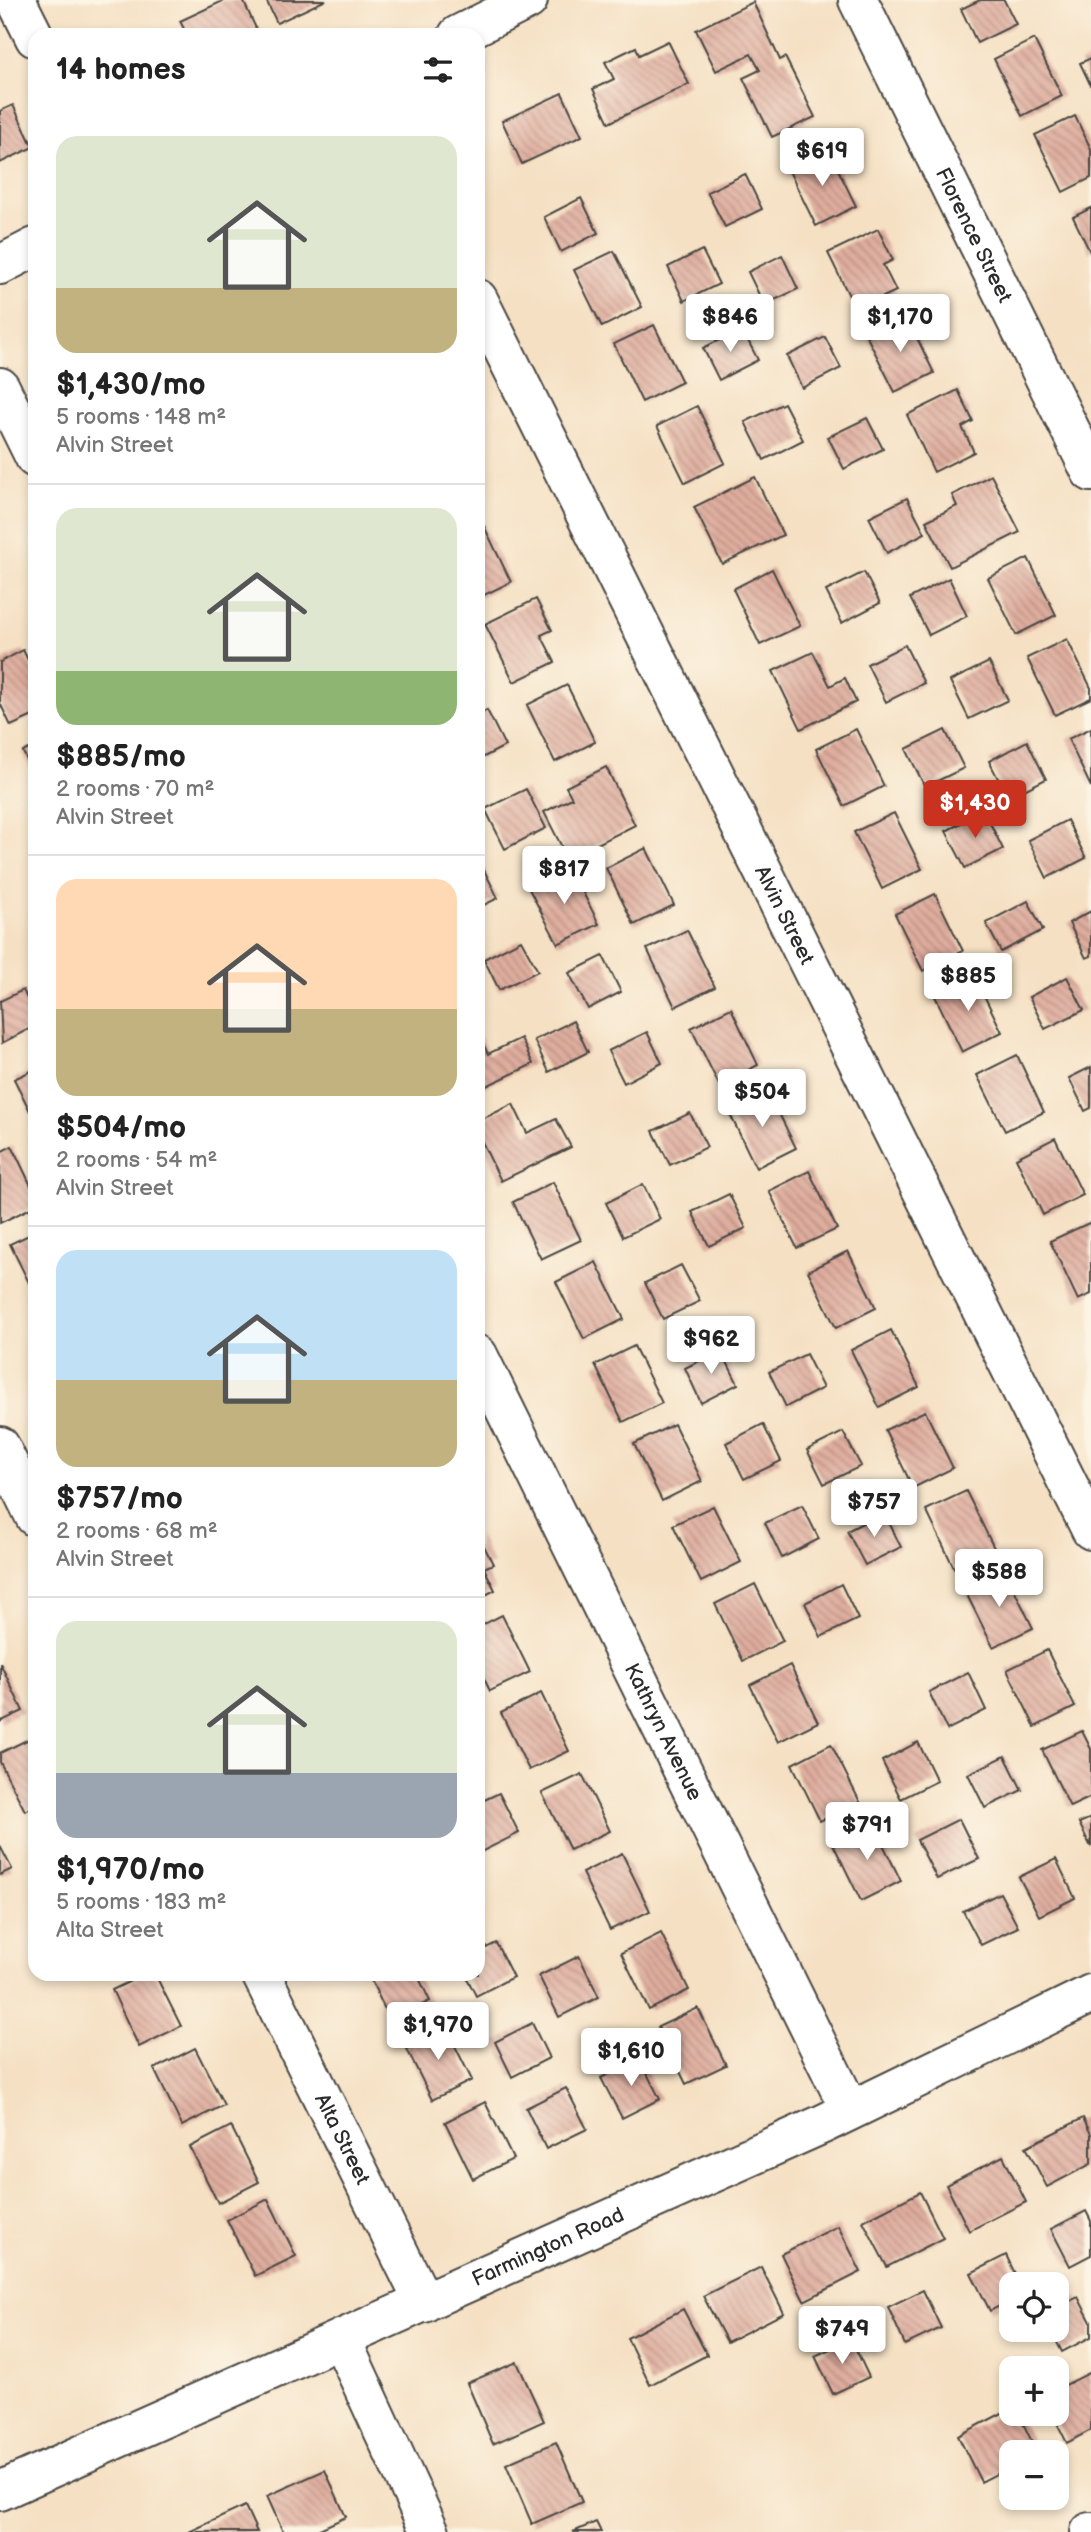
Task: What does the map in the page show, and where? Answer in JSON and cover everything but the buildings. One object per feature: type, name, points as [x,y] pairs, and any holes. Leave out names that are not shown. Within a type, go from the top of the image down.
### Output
[{"type":"street","points":[[16,0],[30,28]]},
{"type":"street","points":[[472,28],[528,0]]},
{"type":"street","name":"Florence Street","points":[[858,0],[1091,472]]},
{"type":"street","points":[[0,265],[28,251]]},
{"type":"street","name":"Alvin Street","points":[[485,313],[1091,1530]]},
{"type":"street","points":[[0,387],[28,444]]},
{"type":"street","name":"Kathryn Avenue","points":[[485,1369],[850,2110]]},
{"type":"street","points":[[0,1446],[28,1503]]},
{"type":"street","name":"Alta Street","points":[[264,1981],[424,2303]]},
{"type":"street","name":"Farmington Road","points":[[0,2491],[850,2110],[1091,1994]]},
{"type":"street","points":[[341,2339],[430,2532]]}]
